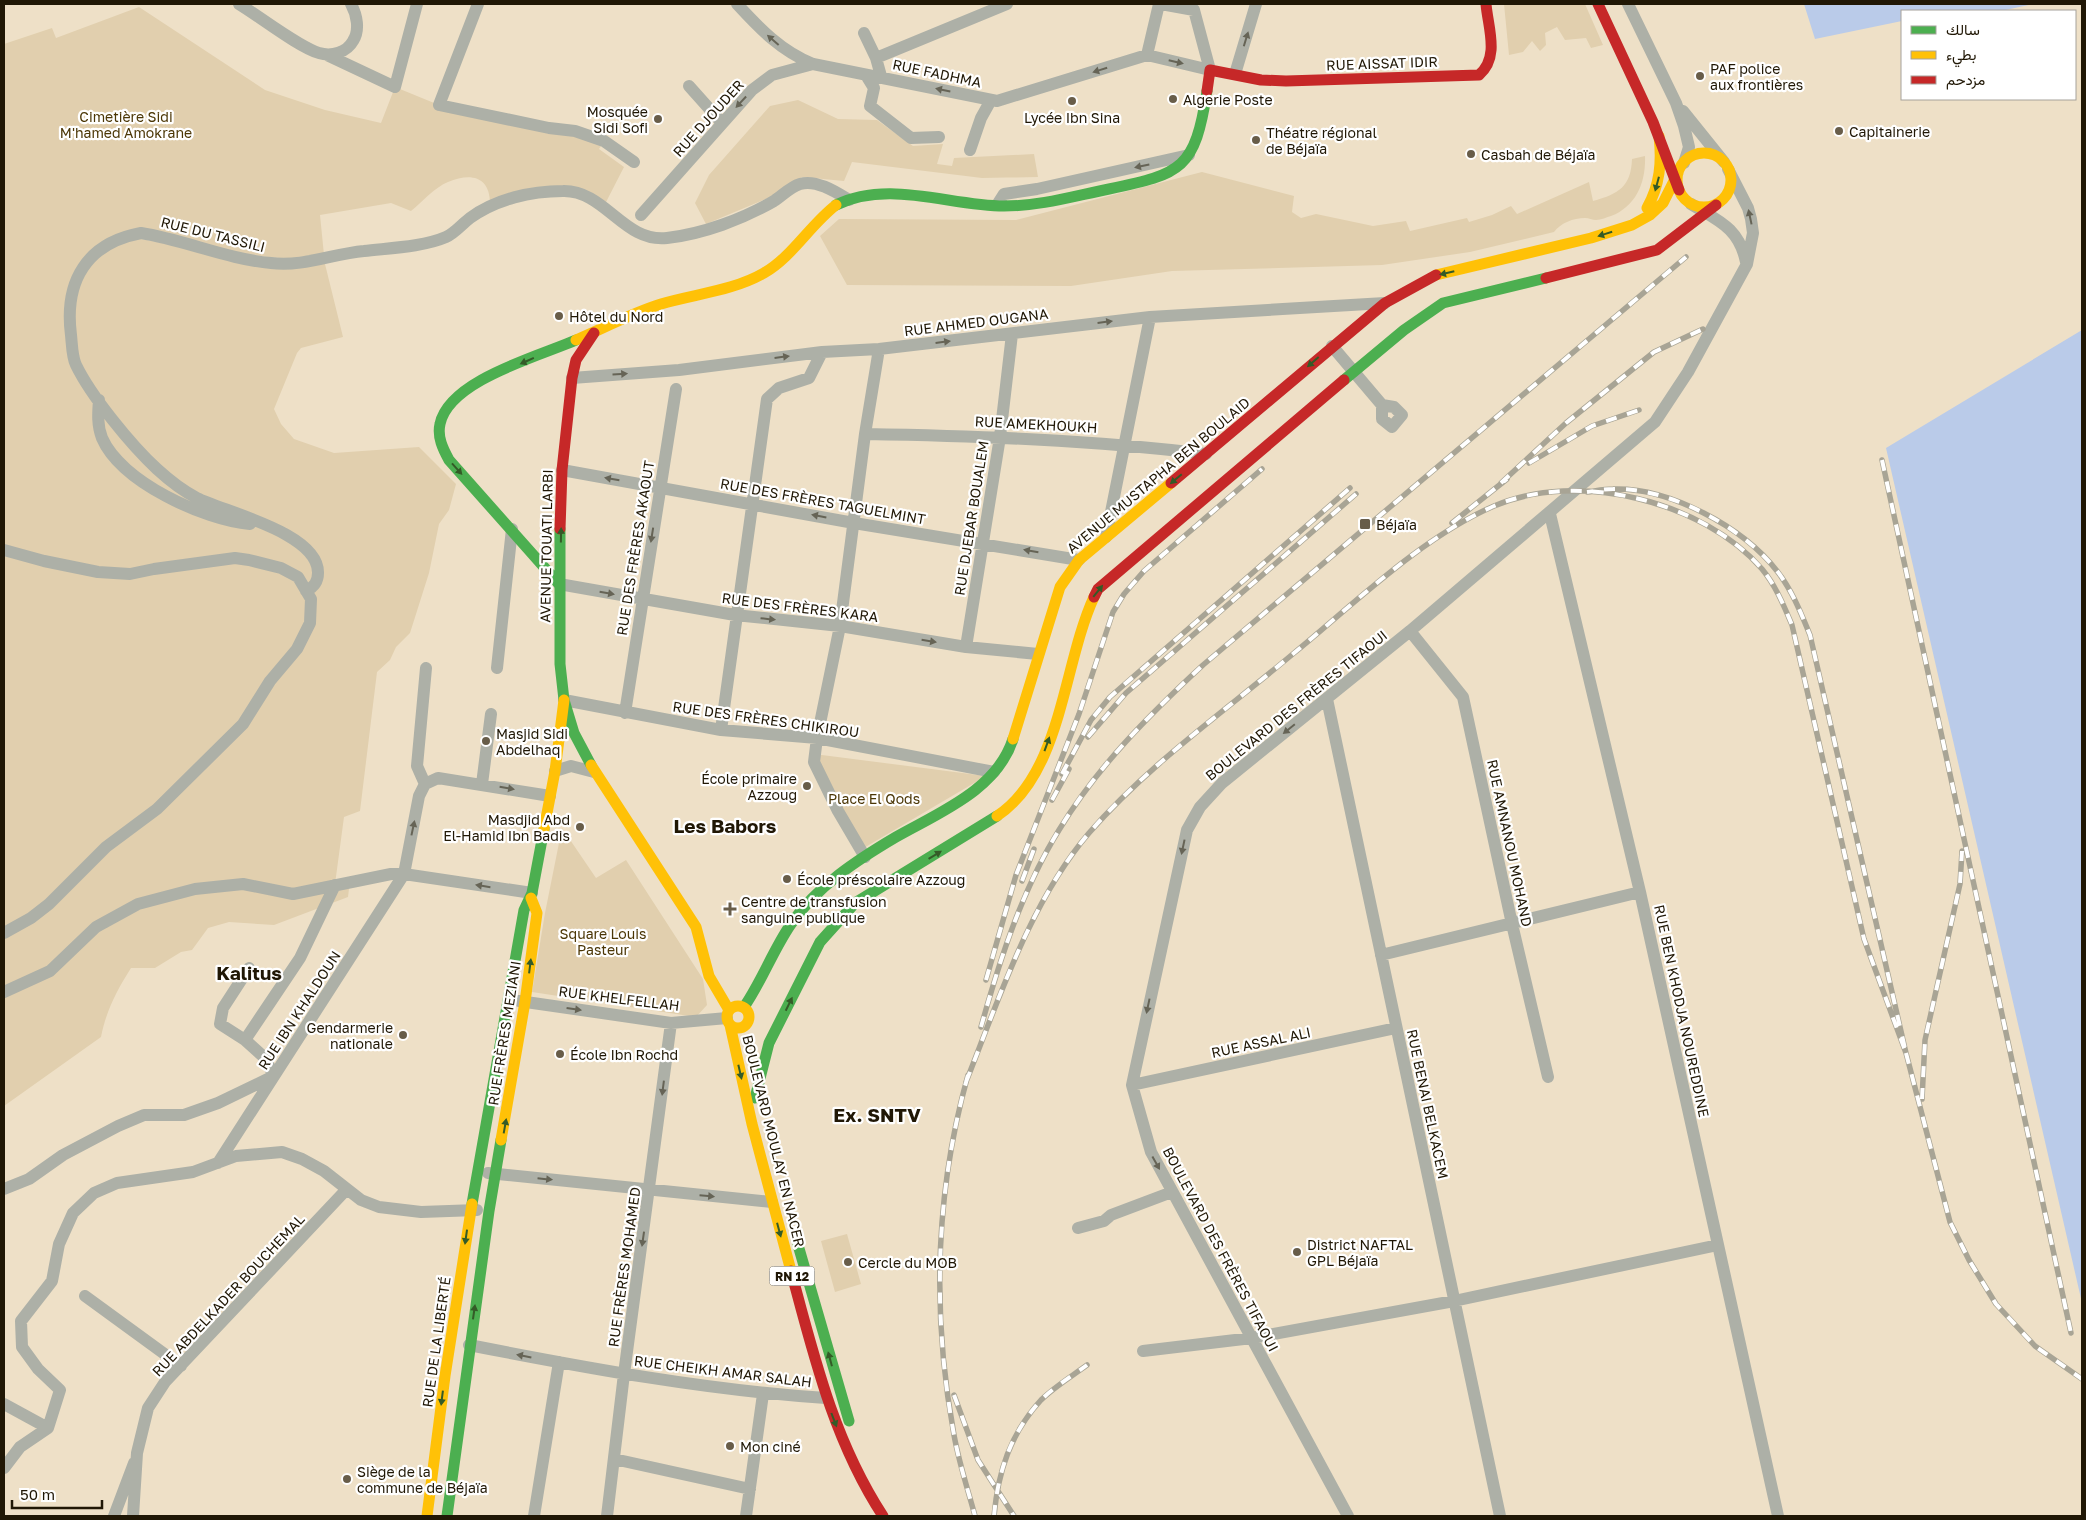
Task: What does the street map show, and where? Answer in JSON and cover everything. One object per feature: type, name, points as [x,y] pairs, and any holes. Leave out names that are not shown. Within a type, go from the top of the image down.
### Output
[{"type":"main road","name":"RUE AISSAT IDIR","points":[[1210,70],[1261,80],[1286,81],[1479,75],[1488,68],[1492,57],[1486,4]]},
{"type":"main road","points":[[1598,4],[1659,136],[1682,163]]},
{"type":"main road","points":[[1189,155],[1196,140],[1210,70]]},
{"type":"main road","points":[[1653,122],[1682,163],[1691,204]]},
{"type":"main road","points":[[1632,226],[1646,211],[1658,185],[1661,158],[1659,136]]},
{"type":"main road","points":[[755,1098],[769,1044],[820,942],[855,903],[982,827],[1007,810],[1028,786],[1042,760],[1054,726],[1083,621],[1098,589],[1404,330],[1443,303],[1648,254],[1657,250],[1722,200],[1730,185],[1726,165],[1707,154],[1682,163]]},
{"type":"main road","name":"AVENUE MUSTAPHA BEN BOULAID","points":[[731,1020],[746,1024],[747,1012],[791,923],[833,877],[963,799],[983,784],[994,772],[1011,745],[1022,715],[1038,654],[1060,587],[1068,572],[1079,560],[1385,303],[1432,276],[1591,238],[1632,226],[1650,215],[1662,203],[1682,163]]},
{"type":"main road","points":[[560,584],[449,460],[440,445],[438,429],[444,412],[456,397],[474,385],[603,327],[659,305],[756,278],[777,265],[812,225],[834,206],[849,200],[872,194],[997,205]]},
{"type":"main road","name":"AVENUE TOUATI LARBI","points":[[603,327],[593,334],[576,360],[572,378],[562,470],[560,664],[564,700],[574,733],[594,772],[696,927],[709,976],[731,1020]]},
{"type":"main road","points":[[549,350],[559,350],[570,360],[572,378]]},
{"type":"main road","name":"RUE FRÈRES MEZIANI","points":[[476,1172],[524,910],[531,895],[555,771],[564,700]]},
{"type":"main road","name":"RUE FRÈRES MEZIANI","points":[[496,1174],[525,1002],[537,913],[531,895]]},
{"type":"main road","points":[[731,1020],[735,1005],[747,1012],[781,1021]]},
{"type":"main road","name":"BOULEVARD MOULAY EN NACER","points":[[731,1020],[780,1181]]},
{"type":"main road","name":"BOULEVARD MOULAY EN NACER","points":[[731,1020],[772,1202],[826,1398],[851,1461],[882,1516]]},
{"type":"main road","name":"RUE DE LA LIBERTÉ","points":[[427,1516],[445,1376],[476,1172]]},
{"type":"main road","points":[[447,1516],[469,1345],[496,1174]]},
{"type":"main road","name":"BOULEVARD MOULAY EN NACER","points":[[795,1234],[842,1403],[883,1498],[896,1516]]},
{"type":"street","points":[[239,4],[307,47],[395,87],[417,4]]},
{"type":"street","points":[[327,55],[345,50],[353,41],[357,30],[356,17],[351,4]]},
{"type":"street","points":[[478,4],[439,104],[549,128],[575,131],[604,141],[634,162]]},
{"type":"street","name":"RUE FADHMA","points":[[737,4],[769,37],[805,63],[881,76],[997,102],[1146,55]]},
{"type":"street","points":[[876,58],[1007,4]]},
{"type":"street","points":[[1160,4],[1194,10],[1210,70],[1146,55],[1160,4]]},
{"type":"street","points":[[1235,74],[1256,4]]},
{"type":"street","points":[[1628,4],[1676,103],[1684,126],[1682,163]]},
{"type":"street","points":[[864,33],[876,58],[881,76]]},
{"type":"street","name":"RUE DJOUDER","points":[[636,221],[752,90],[772,76],[805,63]]},
{"type":"street","points":[[866,74],[874,88],[870,106],[911,138],[939,137]]},
{"type":"street","points":[[689,86],[722,123]]},
{"type":"street","points":[[970,150],[984,111],[991,100]]},
{"type":"street","name":"BOULEVARD DES FRÈRES TIFAOUI","points":[[1348,1516],[1151,1152],[1132,1085],[1187,830],[1200,807],[1222,783],[1410,631],[1550,514],[1646,431],[1663,412],[1688,372],[1747,264],[1753,233],[1748,208],[1726,165],[1676,103]]},
{"type":"street","points":[[997,205],[1004,194],[1037,189],[1189,155]]},
{"type":"street","name":"RUE DU TASSILI","points":[[306,591],[313,587],[318,579],[318,570],[313,559],[298,543],[270,525],[196,498],[169,480],[147,460],[99,400],[75,364],[69,319],[70,300],[76,279],[86,260],[125,236],[141,233],[271,263],[307,263],[353,252],[404,246],[447,237],[469,218],[490,206],[532,193],[565,191],[584,194],[636,221],[651,237],[666,238],[712,227],[774,201],[800,184],[809,184],[833,190],[849,200]]},
{"type":"street","points":[[1691,204],[1710,209],[1735,234],[1744,249],[1747,264]]},
{"type":"street","name":"RUE AHMED OUGANA","points":[[572,378],[679,370],[822,352],[879,349],[1150,317],[1385,303]]},
{"type":"street","points":[[1106,538],[1150,317]]},
{"type":"street","name":"RUE DJEBAR BOUALEM","points":[[966,647],[981,543],[1000,437],[1012,334]]},
{"type":"street","points":[[1332,346],[1382,405]]},
{"type":"street","points":[[865,858],[838,812],[814,762],[817,738],[840,626],[864,434],[879,349]]},
{"type":"street","points":[[721,730],[735,615],[767,399],[779,388],[809,378],[822,352]]},
{"type":"street","name":"RUE DES FRÈRES AKAOUT","points":[[625,713],[676,389]]},
{"type":"street","points":[[99,400],[98,424],[103,439],[126,469],[162,494],[191,508],[233,521],[270,525]]},
{"type":"street","name":"RUE AMEKHOUKH","points":[[864,434],[1000,437],[1126,444],[1206,454]]},
{"type":"street","name":"RUE DES FRÈRES TAGUELMINT","points":[[562,470],[854,523],[1079,560]]},
{"type":"street","name":"RUE BEN KHODJA NOUREDDINE","points":[[1550,514],[1640,892],[1778,1516]]},
{"type":"street","points":[[497,668],[512,529]]},
{"type":"street","points":[[4,550],[98,572],[130,574],[235,558],[281,568],[298,577],[312,599],[310,623],[297,649],[270,681],[242,724],[158,809],[106,847],[49,904],[4,933]]},
{"type":"street","name":"RUE DES FRÈRES KARA","points":[[560,584],[735,615],[840,626],[966,647],[1038,654]]},
{"type":"street","name":"RUE AMNANOU MOHAND","points":[[1410,631],[1463,697],[1512,924],[1548,1078]]},
{"type":"street","points":[[426,668],[417,766],[426,781]]},
{"type":"street","name":"RUE BENAI BELKACEM","points":[[1327,698],[1500,1516]]},
{"type":"street","name":"RUE DES FRÈRES CHIKIROU","points":[[564,700],[721,730],[817,738],[994,772]]},
{"type":"street","points":[[482,784],[491,714]]},
{"type":"street","points":[[555,771],[571,766],[594,772]]},
{"type":"street","points":[[426,781],[438,778],[550,796]]},
{"type":"street","points":[[404,874],[420,796],[426,781]]},
{"type":"street","points":[[4,992],[50,971],[96,927],[138,904],[195,889],[243,884],[293,894],[391,874],[404,874],[531,895]]},
{"type":"street","name":"RUE IBN KHALDOUN","points":[[218,1163],[404,874]]},
{"type":"street","points":[[245,1040],[300,958],[335,885]]},
{"type":"street","points":[[1381,955],[1640,892]]},
{"type":"street","points":[[4,1189],[29,1179],[63,1155],[127,1122],[144,1115],[184,1115],[218,1103],[274,1076],[265,1058],[245,1040],[220,1024],[223,1008],[248,968]]},
{"type":"street","name":"RUE KHELFELLAH","points":[[509,1000],[671,1022],[731,1020]]},
{"type":"street","name":"RUE FRÈRES MOHAMED","points":[[607,1516],[671,1022]]},
{"type":"street","name":"RUE ASSAL ALI","points":[[1132,1085],[1396,1028]]},
{"type":"street","points":[[4,1468],[20,1447],[48,1428],[60,1390],[38,1369],[22,1347],[21,1322],[52,1281],[60,1244],[73,1213],[94,1193],[117,1183],[193,1172],[236,1156],[282,1152],[324,1170],[346,1190],[361,1200],[379,1206],[421,1212],[471,1209],[489,1211]]},
{"type":"street","points":[[476,1172],[772,1202]]},
{"type":"street","name":"RUE ABDELKADER BOUCHEMAL","points":[[133,1516],[137,1453],[148,1408],[165,1382],[346,1190]]},
{"type":"street","points":[[1078,1228],[1104,1222],[1111,1215],[1172,1192]]},
{"type":"street","points":[[1143,1352],[1252,1338],[1454,1301],[1718,1245]]},
{"type":"street","points":[[85,1296],[181,1366]]},
{"type":"street","name":"RUE CHEIKH AMAR SALAH","points":[[469,1345],[624,1374],[763,1394],[826,1398]]},
{"type":"street","points":[[534,1516],[559,1362]]},
{"type":"street","points":[[746,1516],[763,1394]]},
{"type":"street","points":[[4,1404],[29,1415],[48,1428]]},
{"type":"street","points":[[114,1516],[123,1486],[137,1453]]},
{"type":"street","points":[[614,1459],[750,1489]]},
{"type":"green space","points":[[1504,4],[1585,4],[1603,45],[1591,48],[1586,38],[1565,40],[1557,27],[1545,33],[1546,45],[1540,51],[1532,41],[1523,52],[1509,55]]},
{"type":"green space","name":"Cimetière Sidi M'hamed Amokrane","points":[[139,7],[265,90],[325,110],[381,123],[395,87],[439,105],[604,141],[599,149],[624,167],[604,206],[565,191],[490,206],[487,189],[483,183],[478,179],[465,177],[443,184],[411,211],[391,203],[320,215],[324,255],[301,258],[278,258],[232,251],[141,228],[74,277],[73,365],[167,481],[258,522],[300,548],[316,572],[310,587],[298,575],[249,560],[130,574],[4,550],[4,44],[52,28],[56,38]]},
{"type":"green space","points":[[798,100],[838,119],[877,120],[913,146],[943,144],[937,164],[952,166],[954,158],[1034,154],[1038,177],[982,178],[852,162],[844,181],[802,177],[773,196],[706,224],[695,203],[709,175],[770,106]]},
{"type":"green space","points":[[1645,156],[1644,175],[1638,192],[1627,206],[1611,216],[1598,220],[1576,219],[1564,224],[1554,232],[1470,252],[1382,265],[1172,271],[1071,286],[847,285],[820,236],[839,219],[1016,220],[1202,172],[1294,196],[1292,212],[1301,218],[1316,214],[1373,226],[1406,221],[1410,231],[1467,218],[1469,222],[1492,215],[1511,206],[1517,214],[1589,182],[1593,201],[1622,188],[1629,176],[1632,159]]},
{"type":"green space","points":[[125,236],[237,257],[324,260],[343,337],[301,348],[297,353],[274,409],[281,424],[294,439],[334,453],[419,447],[456,484],[449,510],[439,524],[429,573],[410,633],[396,647],[390,660],[377,672],[360,811],[344,817],[335,884],[349,889],[348,897],[274,925],[229,922],[208,928],[192,950],[181,952],[155,968],[131,968],[113,1001],[101,1037],[4,1106],[4,555],[94,576],[231,562],[278,572],[294,581],[303,594],[318,579],[302,546],[169,480],[85,378],[69,319],[79,273]]},
{"type":"green space","name":"Place El Qods","points":[[814,754],[986,776],[857,852]]},
{"type":"green space","name":"Square Louis Pasteur","points":[[562,828],[596,878],[626,860],[703,979],[707,1005],[696,1017],[532,992]]},
{"type":"green space","points":[[847,1234],[861,1284],[835,1292],[821,1241]]},
{"type":"water","points":[[1804,4],[2033,4],[2006,10],[1901,10],[1901,21],[1815,39]]},
{"type":"water","points":[[2082,330],[2082,1303],[1886,448]]},
{"type":"railway","points":[[981,1027],[1013,926],[1046,853],[1074,807],[1107,763],[1125,743],[1203,665],[1686,257]]},
{"type":"railway","points":[[1501,483],[1566,423],[1654,352],[1703,329]]},
{"type":"railway","points":[[1529,463],[1592,426],[1639,410]]},
{"type":"railway","points":[[1882,460],[2071,1333]]},
{"type":"railway","points":[[986,980],[1016,875],[1079,714],[1113,612],[1124,594],[1144,571],[1262,469]]},
{"type":"railway","points":[[1452,523],[1507,479]]},
{"type":"railway","points":[[1062,774],[1091,720],[1110,697],[1350,488]]},
{"type":"railway","points":[[966,1082],[1018,952],[1050,889],[1068,860],[1089,833],[1136,784],[1390,572],[1441,535],[1467,519],[1494,506],[1527,496],[1563,491],[1600,492],[1637,498],[1673,510],[1707,525],[1737,545],[1762,569],[1771,582],[1792,625],[1864,939],[1906,1053],[1810,635],[1787,586],[1777,571],[1745,539],[1725,525],[1681,502],[1635,490],[1610,489],[1600,490],[1590,492],[1587,492]]},
{"type":"railway","points":[[1088,737],[1126,693],[1356,494]]},
{"type":"railway","points":[[1052,800],[1069,769]]},
{"type":"railway","points":[[1022,881],[1034,849]]},
{"type":"railway","points":[[1922,1099],[1925,1040],[1960,884],[1962,851]]},
{"type":"railway","points":[[1906,1053],[1950,1222],[1969,1260],[1996,1304],[2035,1346],[2082,1379]]},
{"type":"railway","points":[[968,1075],[957,1119],[943,1209],[940,1299],[942,1345],[954,1435],[975,1516]]},
{"type":"railway","points":[[994,1516],[1002,1469],[1021,1426],[1046,1395],[1087,1365]]},
{"type":"railway","points":[[954,1395],[978,1460],[1014,1516]]},
{"type":"traffic: fast","points":[[836,205],[856,198],[877,194],[898,194],[983,205],[1018,206],[1134,184],[1169,172],[1181,164],[1190,152],[1197,137],[1207,91]]},
{"type":"traffic: fast","points":[[1344,380],[1404,330],[1443,303],[1546,278]]},
{"type":"traffic: fast","points":[[559,584],[449,460],[441,443],[439,429],[447,408],[477,382],[520,362],[576,340]]},
{"type":"traffic: fast","points":[[560,529],[560,664],[564,700],[574,733],[591,765]]},
{"type":"traffic: fast","points":[[744,1007],[791,924],[801,910],[825,886],[867,855],[947,809],[980,786],[1005,757],[1013,739]]},
{"type":"traffic: fast","points":[[755,1098],[769,1043],[820,942],[855,903],[997,816]]},
{"type":"traffic: fast","points":[[472,1204],[524,910],[532,893],[544,829]]},
{"type":"traffic: fast","points":[[447,1516],[489,1211],[501,1140]]},
{"type":"traffic: fast","points":[[798,1245],[849,1421]]},
{"type":"traffic: slow","points":[[1647,208],[1655,191],[1659,173],[1659,136]]},
{"type":"traffic: slow","points":[[1704,153],[1714,155],[1723,161],[1729,170],[1731,180],[1729,190],[1723,199],[1714,205],[1704,207],[1694,205],[1685,199],[1679,190],[1677,180],[1679,170],[1685,161],[1694,155],[1704,153]]},
{"type":"traffic: slow","points":[[1436,275],[1591,238],[1632,225],[1650,215],[1663,203],[1678,173]]},
{"type":"traffic: slow","points":[[576,340],[650,308],[726,288],[764,273],[792,250],[836,205]]},
{"type":"traffic: slow","points":[[1013,739],[1060,587],[1079,560],[1171,483]]},
{"type":"traffic: slow","points":[[997,816],[1019,797],[1035,773],[1048,745],[1084,624],[1094,597]]},
{"type":"traffic: slow","points":[[544,829],[555,771],[564,700]]},
{"type":"traffic: slow","points":[[591,765],[696,927],[709,976],[729,1010]]},
{"type":"traffic: slow","points":[[501,1140],[525,1002],[537,913],[531,898]]},
{"type":"traffic: slow","points":[[738,1006],[746,1009],[749,1017],[746,1025],[738,1028],[730,1025],[727,1017],[730,1009],[738,1006]]},
{"type":"traffic: slow","points":[[730,1025],[752,1124],[791,1271]]},
{"type":"traffic: slow","points":[[427,1516],[445,1376],[472,1204]]},
{"type":"traffic: jam","points":[[1207,91],[1210,70],[1261,80],[1286,81],[1479,75],[1485,68],[1491,51],[1486,4]]},
{"type":"traffic: jam","points":[[1598,4],[1653,122],[1679,190]]},
{"type":"traffic: jam","points":[[1546,278],[1657,250],[1716,205]]},
{"type":"traffic: jam","points":[[1171,483],[1385,303],[1436,275]]},
{"type":"traffic: jam","points":[[560,529],[562,470],[572,378],[576,360],[594,333]]},
{"type":"traffic: jam","points":[[1094,597],[1098,589],[1344,380]]},
{"type":"traffic: jam","points":[[791,1271],[817,1367],[838,1428],[851,1458],[883,1516]]},
{"type":"place","name":"PAF police aux frontières","points":[[1700,76]]},
{"type":"place","name":"Algerie Poste","points":[[1173,99]]},
{"type":"place","name":"Lycée Ibn Sina","points":[[1072,101]]},
{"type":"place","name":"Mosquée Sidi Sofi","points":[[658,119]]},
{"type":"place","name":"Capitainerie","points":[[1839,131]]},
{"type":"place","name":"Théatre régional de Béjaïa","points":[[1256,140]]},
{"type":"place","name":"Casbah de Béjaïa","points":[[1471,154]]},
{"type":"place","name":"Hôtel du Nord","points":[[559,316]]},
{"type":"place","name":"Béjaïa","points":[[1365,524]]},
{"type":"place","name":"Masjid Sidi Abdelhaq","points":[[486,741]]},
{"type":"place","name":"École primaire Azzoug","points":[[807,786]]},
{"type":"place","name":"Masdjid Abd El-Hamid Ibn Badis","points":[[580,827]]},
{"type":"place","name":"École préscolaire Azzoug","points":[[787,879]]},
{"type":"place","name":"Centre de transfusion sanguine publique","points":[[730,909]]},
{"type":"place","name":"Gendarmerie nationale","points":[[403,1035]]},
{"type":"place","name":"École Ibn Rochd","points":[[560,1054]]},
{"type":"place","name":"District NAFTAL GPL Béjaïa","points":[[1297,1252]]},
{"type":"place","name":"Cercle du MOB","points":[[848,1262]]},
{"type":"place","name":"Mon ciné","points":[[730,1446]]},
{"type":"place","name":"Siège de la commune de Béjaïa","points":[[347,1479]]},
{"type":"district","name":"Les Babors","points":[[725,825]]},
{"type":"district","name":"Kalitus","points":[[249,972]]},
{"type":"district","name":"Ex. SNTV","points":[[877,1114]]}]
